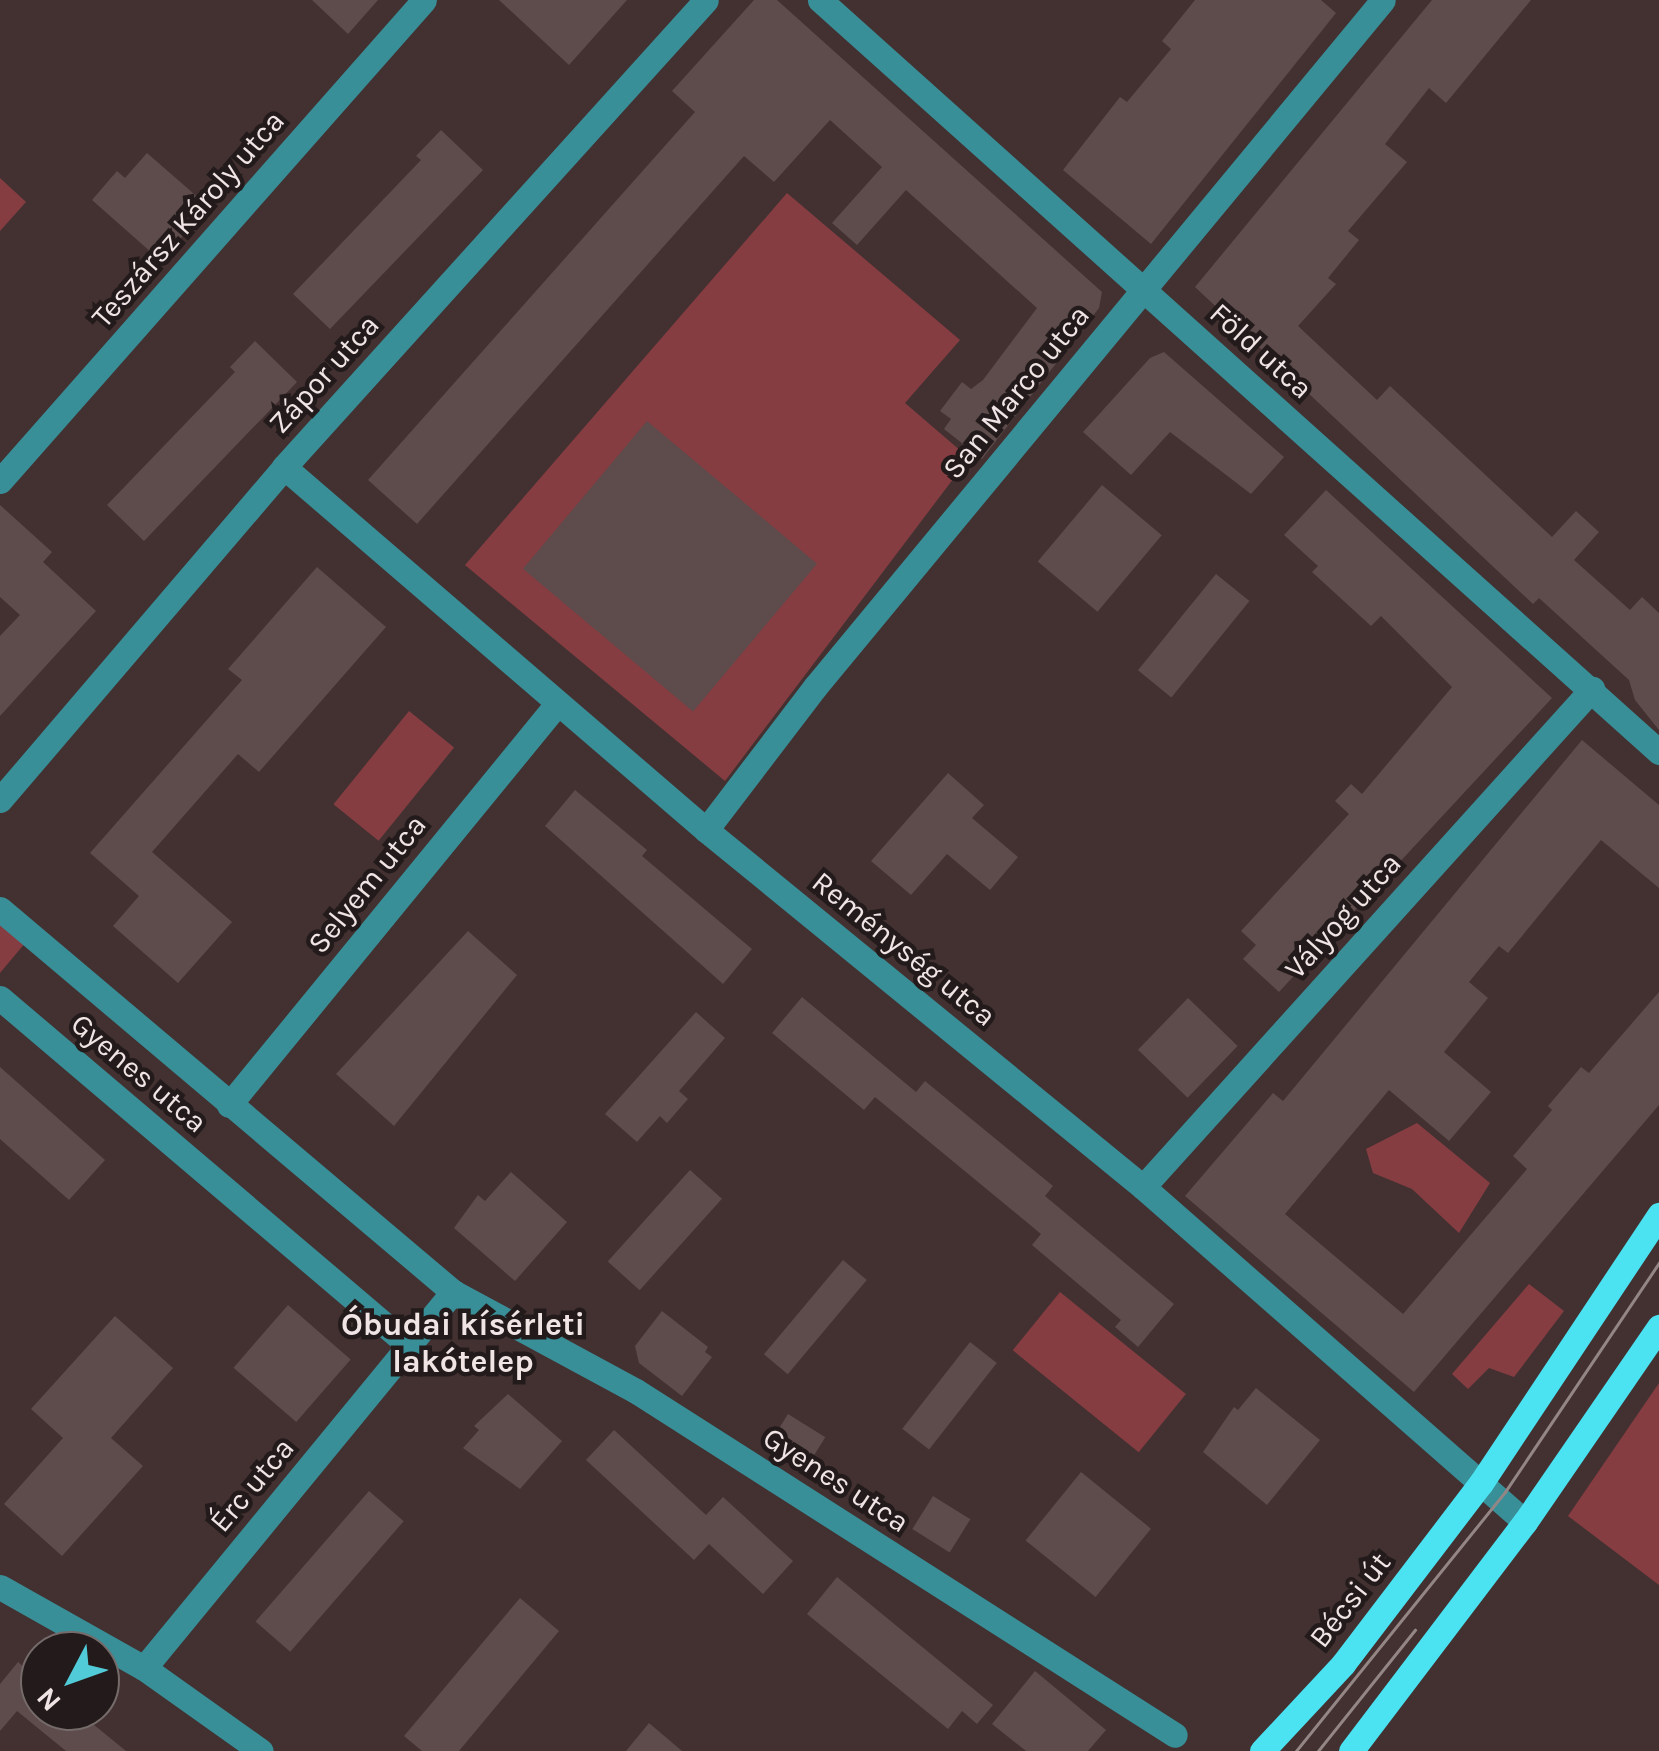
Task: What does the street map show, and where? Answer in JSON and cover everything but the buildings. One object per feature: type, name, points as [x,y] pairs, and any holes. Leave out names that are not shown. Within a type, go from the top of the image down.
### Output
[{"type":"main road","name":"Bécsi út","points":[[1262,1751],[1343,1664],[1481,1483],[1659,1215]]},
{"type":"main road","points":[[1351,1751],[1525,1522],[1659,1327]]},
{"type":"street","name":"Teszársz Károly utca","points":[[0,481],[424,0]]},
{"type":"street","name":"Zápor utca","points":[[0,800],[284,467],[706,0]]},
{"type":"street","name":"Föld utca","points":[[820,0],[1659,752]]},
{"type":"street","name":"San Marco utca","points":[[706,830],[1143,289],[1383,0]]},
{"type":"street","name":"Reménység utca","points":[[284,467],[706,830],[1142,1187],[1481,1483]]},
{"type":"street","name":"Vályog utca","points":[[1142,1187],[1592,689]]},
{"type":"street","name":"Selyem utca","points":[[228,1105],[556,704]]},
{"type":"street","name":"Gyenes utca","points":[[0,908],[228,1105],[454,1292],[636,1391],[1175,1735]]},
{"type":"street","name":"Gyenes utca","points":[[0,998],[411,1347]]},
{"type":"street","points":[[411,1347],[454,1292]]},
{"type":"street","name":"Érc utca","points":[[144,1668],[411,1347]]},
{"type":"street","points":[[1481,1483],[1525,1522]]},
{"type":"street","points":[[0,1586],[144,1668],[262,1751]]},
{"type":"shaded area","points":[[0,178],[26,202],[0,231]]},
{"type":"shaded area","points":[[787,193],[960,340],[905,403],[969,458],[725,781],[465,565]]},
{"type":"shaded area","points":[[409,711],[454,748],[379,841],[333,804]]},
{"type":"shaded area","points":[[0,909],[31,936],[0,973]]},
{"type":"shaded area","points":[[1417,1123],[1490,1183],[1459,1233],[1412,1189],[1373,1173],[1366,1149]]},
{"type":"shaded area","points":[[1529,1284],[1564,1311],[1514,1377],[1489,1368],[1468,1389],[1452,1374]]},
{"type":"shaded area","points":[[1060,1292],[1186,1394],[1139,1452],[1013,1350]]},
{"type":"shaded area","points":[[1659,1383],[1659,1585],[1568,1516]]},
{"type":"tram line","points":[[1296,1751],[1505,1492],[1659,1263]]},
{"type":"tram line","points":[[1318,1751],[1415,1630]]},
{"type":"district","name":"Óbudai kísérleti lakótelep","points":[[463,1344]]}]
